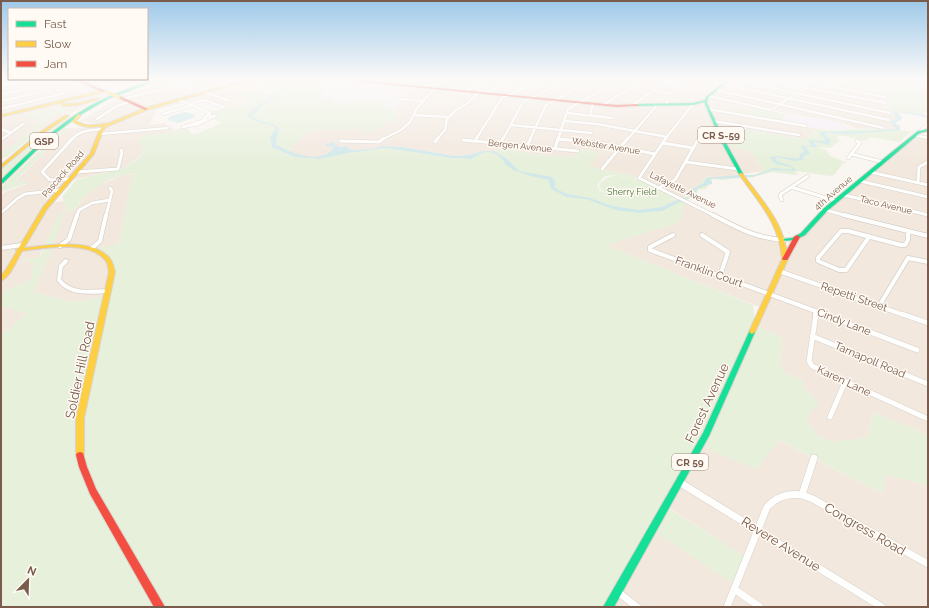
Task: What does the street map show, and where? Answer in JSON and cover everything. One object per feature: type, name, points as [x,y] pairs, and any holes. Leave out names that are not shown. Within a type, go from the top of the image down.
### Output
[{"type":"main road","points":[[1,116],[33,108]]},
{"type":"main road","name":"GSP","points":[[1,166],[36,138],[80,108]]},
{"type":"main road","name":"GSP","points":[[61,120],[84,108]]},
{"type":"main road","name":"GSP","points":[[1,182],[54,132],[88,108]]},
{"type":"main road","points":[[88,108],[77,116],[74,122],[83,126],[109,124],[151,108]]},
{"type":"main road","name":"CR S-59","points":[[708,109],[739,170],[776,224],[784,240]]},
{"type":"main road","points":[[101,131],[109,124]]},
{"type":"main road","points":[[917,134],[928,130]]},
{"type":"main road","name":"Pascack Road","points":[[1,279],[45,208],[92,154],[101,131]]},
{"type":"main road","name":"4th Avenue","points":[[784,240],[803,234],[825,210],[917,134]]},
{"type":"main road","points":[[784,259],[797,237]]},
{"type":"main road","name":"CR 59","points":[[769,294],[784,259],[786,250],[784,240]]},
{"type":"main road","name":"Soldier Hill Road","points":[[21,248],[60,246],[78,247],[101,254],[110,264],[112,272],[80,418],[80,453],[83,467],[93,491],[160,607]]},
{"type":"main road","name":"Forest Avenue","points":[[608,607],[706,434],[769,294]]},
{"type":"street","points":[[96,119],[113,108]]},
{"type":"street","points":[[163,114],[179,108]]},
{"type":"street","points":[[200,108],[208,112],[209,116]]},
{"type":"street","points":[[340,141],[378,143],[387,136],[401,130],[414,115],[417,108]]},
{"type":"street","points":[[435,142],[444,132],[445,122],[448,117],[459,108]]},
{"type":"street","points":[[475,141],[495,108]]},
{"type":"street","points":[[500,144],[520,108]]},
{"type":"street","points":[[527,146],[544,108]]},
{"type":"street","points":[[555,149],[569,108]]},
{"type":"street","points":[[590,115],[592,108]]},
{"type":"street","points":[[602,169],[654,108]]},
{"type":"street","name":"Lafayette Avenue","points":[[689,108],[654,154],[639,177],[642,180],[753,235],[769,239],[784,240]]},
{"type":"street","points":[[762,108],[772,110],[775,108]]},
{"type":"street","points":[[795,108],[884,128]]},
{"type":"street","points":[[836,108],[889,120]]},
{"type":"street","points":[[868,108],[890,113]]},
{"type":"street","points":[[708,109],[806,126]]},
{"type":"street","points":[[567,113],[612,118]]},
{"type":"street","points":[[414,115],[448,117]]},
{"type":"street","points":[[209,116],[215,116],[198,124],[183,127],[198,122],[209,116]]},
{"type":"street","points":[[564,121],[597,124],[667,137]]},
{"type":"street","points":[[713,121],[790,135],[799,135]]},
{"type":"street","points":[[1,140],[23,124]]},
{"type":"street","name":"4th Avenue","points":[[917,134],[928,124]]},
{"type":"street","points":[[511,125],[591,133]]},
{"type":"street","points":[[70,179],[50,180],[42,172],[78,133],[86,130],[101,131],[168,128]]},
{"type":"street","points":[[1,130],[11,133]]},
{"type":"street","points":[[658,188],[675,180],[702,132]]},
{"type":"street","points":[[917,134],[928,138]]},
{"type":"street","name":"Webster Avenue","points":[[558,139],[593,142],[654,154]]},
{"type":"street","name":"Bergen Avenue","points":[[463,140],[578,152]]},
{"type":"street","points":[[848,158],[860,143],[857,141]]},
{"type":"street","points":[[663,143],[693,148]]},
{"type":"street","points":[[77,172],[118,169],[122,152],[120,150]]},
{"type":"street","points":[[851,154],[883,162]]},
{"type":"street","points":[[686,162],[739,170]]},
{"type":"street","points":[[918,183],[919,167],[928,162]]},
{"type":"street","points":[[870,172],[928,185]]},
{"type":"street","points":[[782,200],[780,195],[808,176]]},
{"type":"street","points":[[860,181],[928,197]]},
{"type":"street","points":[[791,187],[836,201]]},
{"type":"street","points":[[91,250],[100,241],[112,191],[110,188]]},
{"type":"street","points":[[1,213],[20,196],[25,194],[61,190]]},
{"type":"street","name":"Taco Avenue","points":[[844,195],[928,215]]},
{"type":"street","points":[[60,246],[69,239],[79,210],[92,203],[110,200]]},
{"type":"street","points":[[825,210],[928,236]]},
{"type":"street","points":[[869,237],[848,270],[828,266],[820,262],[818,258],[841,231],[848,231],[903,245],[908,240],[908,231]]},
{"type":"street","name":"Franklin Court","points":[[673,235],[650,247],[650,250],[769,294]]},
{"type":"street","points":[[702,235],[728,252],[720,276]]},
{"type":"street","points":[[1,248],[21,248]]},
{"type":"street","points":[[879,306],[908,258],[928,262]]},
{"type":"street","points":[[66,261],[61,266],[59,280],[64,286],[78,291],[108,291]]},
{"type":"street","name":"Repetti Street","points":[[779,272],[928,323]]},
{"type":"street","name":"Cindy Lane","points":[[769,294],[918,350]]},
{"type":"street","name":"Karen Lane","points":[[816,311],[809,361],[810,364],[820,371],[928,419]]},
{"type":"street","name":"Tarnapoll Road","points":[[812,336],[928,384]]},
{"type":"street","points":[[830,417],[845,382]]},
{"type":"street","points":[[727,607],[767,507],[771,502],[783,496],[802,495],[814,458]]},
{"type":"street","name":"Revere Avenue","points":[[679,482],[879,606]]},
{"type":"street","name":"Congress Road","points":[[802,495],[813,499],[928,564]]},
{"type":"street","points":[[734,589],[760,607]]},
{"type":"street","points":[[617,591],[637,607]]},
{"type":"shaded area","points":[[1,108],[80,108],[48,129],[30,131],[8,150],[1,152]]},
{"type":"shaded area","points":[[101,108],[163,108],[154,111],[156,112],[149,125],[164,123],[175,130],[142,147],[141,156],[123,168],[69,181],[51,203],[64,201],[67,210],[56,219],[44,247],[42,248],[40,257],[23,260],[33,263],[32,279],[1,293],[1,195],[5,192],[27,184],[16,181],[69,128],[105,126],[111,122],[96,124],[80,121]]},
{"type":"shaded area","points":[[759,108],[815,127],[816,129],[807,139],[801,139],[721,125],[732,147],[750,151],[764,171],[716,178],[707,176],[683,198],[639,177],[588,166],[597,154],[575,157],[537,155],[505,149],[455,156],[402,147],[382,146],[372,149],[352,150],[346,146],[334,147],[331,151],[319,157],[301,156],[289,151],[306,133],[329,128],[348,130],[351,128],[370,132],[384,125],[382,123],[397,115],[393,109]]},
{"type":"shaded area","points":[[760,108],[888,108],[888,111],[897,118],[890,122],[896,129],[856,128],[838,122]]},
{"type":"shaded area","points":[[785,114],[838,122],[852,129],[819,129],[782,122]]},
{"type":"shaded area","points":[[915,135],[928,138],[928,435],[873,412],[867,438],[833,442],[819,437],[807,422],[811,409],[818,407],[810,394],[803,388],[804,381],[784,372],[780,363],[782,338],[755,325],[762,308],[605,245],[674,224],[681,209],[689,203],[753,235],[784,240],[785,254],[797,237],[825,210]]},
{"type":"shaded area","points":[[138,174],[133,175],[119,244],[96,251],[110,264],[106,297],[71,302],[33,292],[51,252],[51,247],[64,214],[79,206],[80,200],[96,187],[122,175]]},
{"type":"shaded area","points":[[1,306],[27,312],[10,329],[1,334]]},
{"type":"shaded area","points":[[778,440],[883,494],[885,475],[924,484],[928,487],[928,607],[608,607],[651,529],[735,584],[746,558],[665,505],[700,445]]},
{"type":"green space","points":[[44,108],[52,111],[59,108],[69,108],[53,116],[39,128],[33,128],[42,120],[27,117],[28,115],[46,110]]},
{"type":"green space","points":[[87,108],[55,129],[1,179],[1,169],[44,133]]},
{"type":"green space","name":"Sherry Field","points":[[223,108],[390,108],[393,109],[397,115],[395,121],[383,123],[384,126],[370,132],[351,128],[348,130],[321,129],[306,133],[289,151],[276,146],[279,128],[269,123],[276,128],[272,147],[294,157],[319,159],[386,148],[451,158],[472,159],[482,153],[505,149],[537,155],[575,157],[576,152],[582,148],[600,153],[589,166],[639,177],[640,179],[628,177],[636,179],[675,198],[665,201],[674,199],[681,200],[707,176],[716,178],[738,175],[739,178],[723,180],[712,179],[706,189],[698,190],[697,196],[685,201],[689,203],[681,209],[683,216],[674,224],[606,245],[753,305],[755,325],[782,338],[780,363],[784,372],[804,381],[803,388],[818,402],[818,407],[811,410],[807,422],[819,437],[833,442],[867,438],[873,412],[928,435],[928,487],[924,484],[885,475],[883,494],[779,440],[756,470],[700,445],[665,506],[747,558],[735,585],[651,529],[608,607],[1,607],[1,334],[10,329],[26,313],[1,306],[1,293],[32,279],[33,263],[22,261],[40,257],[56,219],[67,210],[62,197],[76,180],[123,168],[141,157],[142,147],[137,142],[140,137],[172,132],[181,128],[188,129],[192,134],[196,134],[222,123],[213,119],[215,118],[208,117],[209,112]],"holes":[[[129,174],[136,174],[133,175],[119,244],[91,249],[108,260],[112,272],[106,297],[71,302],[33,292],[51,252],[64,214],[79,206],[80,200],[114,178]],[[611,175],[620,176],[605,179],[599,186],[602,191],[613,196],[600,191],[597,185],[604,177]]]},
{"type":"green space","points":[[760,108],[785,114],[782,121],[742,114],[745,110],[754,111]]},
{"type":"green space","points":[[888,108],[928,108],[928,111],[922,114],[893,110],[893,114],[889,112]]},
{"type":"green space","points":[[721,125],[801,139],[807,139],[813,133],[817,133],[814,131],[816,129],[839,130],[879,128],[911,132],[899,142],[869,137],[866,141],[839,135],[836,138],[840,140],[831,148],[817,147],[826,150],[830,156],[848,163],[843,163],[834,175],[830,176],[796,171],[798,175],[771,172],[751,178],[750,176],[764,171],[750,151],[732,147]]},
{"type":"green space","points":[[64,128],[69,128],[16,180],[28,183],[1,192],[1,187]]},
{"type":"green space","points":[[36,129],[40,130],[7,157],[1,159],[1,152]]},
{"type":"water","points":[[255,108],[260,108],[252,116],[258,120],[272,124],[279,128],[276,145],[306,156],[322,156],[328,153],[334,147],[326,146],[325,144],[332,142],[339,147],[346,146],[352,150],[372,149],[382,146],[402,147],[455,156],[469,155],[483,151],[494,151],[507,159],[519,171],[552,177],[555,181],[555,188],[567,194],[590,198],[612,206],[639,210],[663,207],[693,195],[694,193],[692,189],[704,183],[706,178],[755,175],[773,168],[792,170],[791,167],[773,162],[770,157],[777,156],[799,159],[800,154],[805,152],[800,146],[812,146],[808,141],[809,140],[826,141],[819,132],[896,129],[890,122],[897,118],[893,114],[893,110],[922,114],[928,117],[928,119],[921,116],[898,112],[902,119],[895,123],[900,126],[900,130],[853,134],[825,133],[824,134],[831,140],[829,145],[815,142],[814,143],[818,147],[805,147],[810,153],[804,156],[803,160],[795,161],[777,157],[775,160],[791,166],[796,170],[794,171],[773,170],[752,177],[711,179],[712,184],[697,188],[696,194],[662,211],[639,213],[616,210],[586,199],[567,197],[551,189],[549,180],[513,170],[496,154],[489,152],[482,153],[472,159],[451,158],[386,148],[319,159],[294,157],[272,147],[270,137],[276,128],[268,124],[254,121],[247,115]]},
{"type":"water","points":[[185,112],[193,114],[195,117],[178,123],[168,120],[170,116]]},
{"type":"waterway","points":[[695,190],[701,186]]},
{"type":"traffic: fast","points":[[1,182],[48,138],[68,121],[87,108]]},
{"type":"traffic: fast","points":[[708,108],[741,174]]},
{"type":"traffic: fast","points":[[784,240],[793,239],[803,234],[825,210],[888,157],[919,132],[928,130]]},
{"type":"traffic: fast","points":[[608,607],[706,434],[752,332]]},
{"type":"traffic: slow","points":[[1,116],[32,108]]},
{"type":"traffic: slow","points":[[1,279],[7,272],[45,208],[92,154],[101,131],[105,126],[148,108]]},
{"type":"traffic: slow","points":[[79,115],[74,121],[78,124],[86,126],[100,126],[109,124]]},
{"type":"traffic: slow","points":[[1,167],[44,131],[67,116]]},
{"type":"traffic: slow","points":[[741,174],[763,203],[776,224],[781,235],[785,259],[752,332]]},
{"type":"traffic: slow","points":[[19,250],[53,246],[79,246],[101,253],[108,260],[112,272],[80,418],[80,455]]},
{"type":"traffic: jam","points":[[785,259],[797,237]]},
{"type":"traffic: jam","points":[[80,455],[83,467],[93,491],[160,607]]}]
